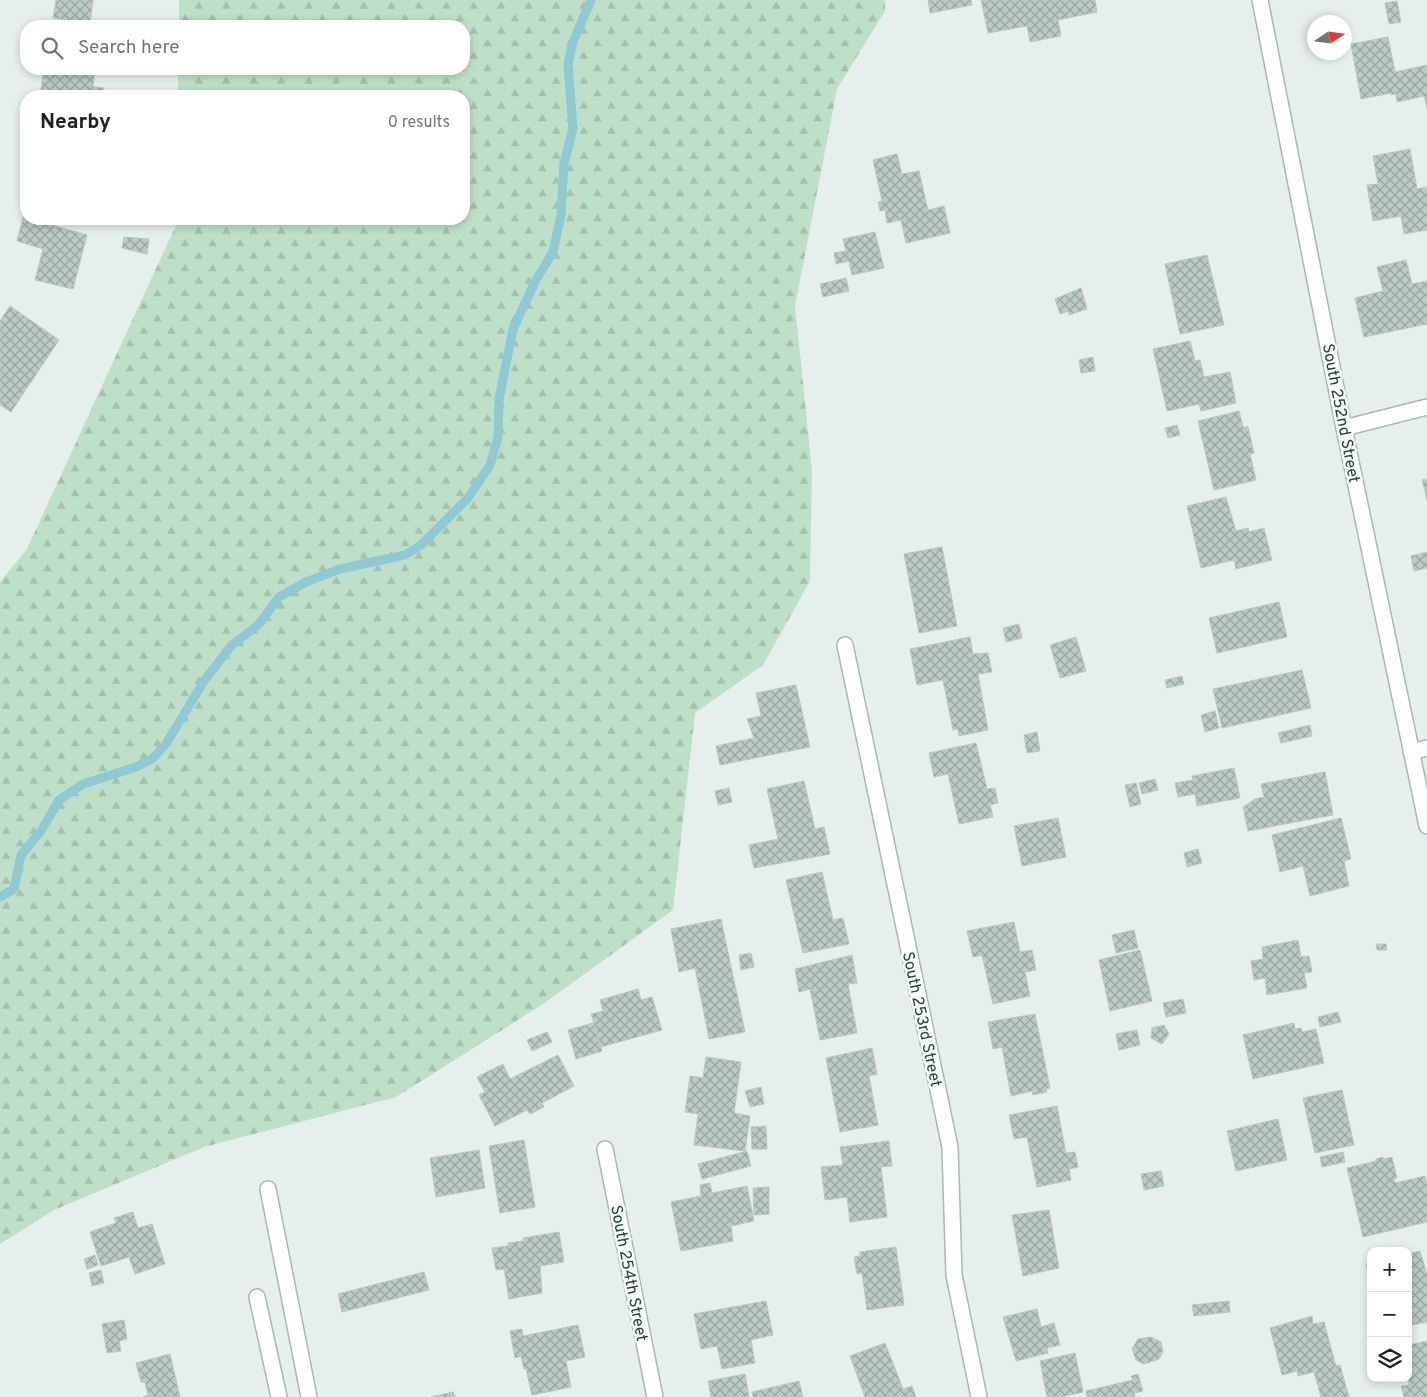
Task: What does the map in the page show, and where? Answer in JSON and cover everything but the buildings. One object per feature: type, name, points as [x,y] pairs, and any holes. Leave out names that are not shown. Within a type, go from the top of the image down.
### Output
[{"type":"street","name":"South 252nd Street","points":[[1260,0],[1344,428],[1427,826]]},
{"type":"street","points":[[1344,428],[1427,407]]},
{"type":"street","name":"South 253rd Street","points":[[845,645],[950,1147],[954,1276],[979,1397]]},
{"type":"street","points":[[1411,752],[1427,748]]},
{"type":"street","name":"South 254th Street","points":[[605,1149],[655,1397]]},
{"type":"street","points":[[268,1189],[309,1397]]},
{"type":"street","points":[[257,1297],[279,1397]]},
{"type":"green space","points":[[179,0],[885,0],[885,11],[837,89],[795,306],[812,470],[810,581],[763,665],[695,713],[673,910],[543,1004],[396,1097],[204,1147],[54,1210],[0,1244],[0,582],[27,549],[176,225],[470,225],[470,90],[178,90],[178,75],[470,75],[470,20],[179,20]]},
{"type":"waterway","points":[[0,897],[14,889],[21,855],[41,831],[59,800],[83,784],[136,767],[152,759],[166,744],[204,681],[231,646],[259,624],[279,597],[306,582],[340,569],[405,555],[421,545],[468,498],[490,465],[498,437],[499,399],[513,329],[536,280],[553,252],[561,215],[564,163],[573,129],[568,64],[573,42],[591,0]]}]
